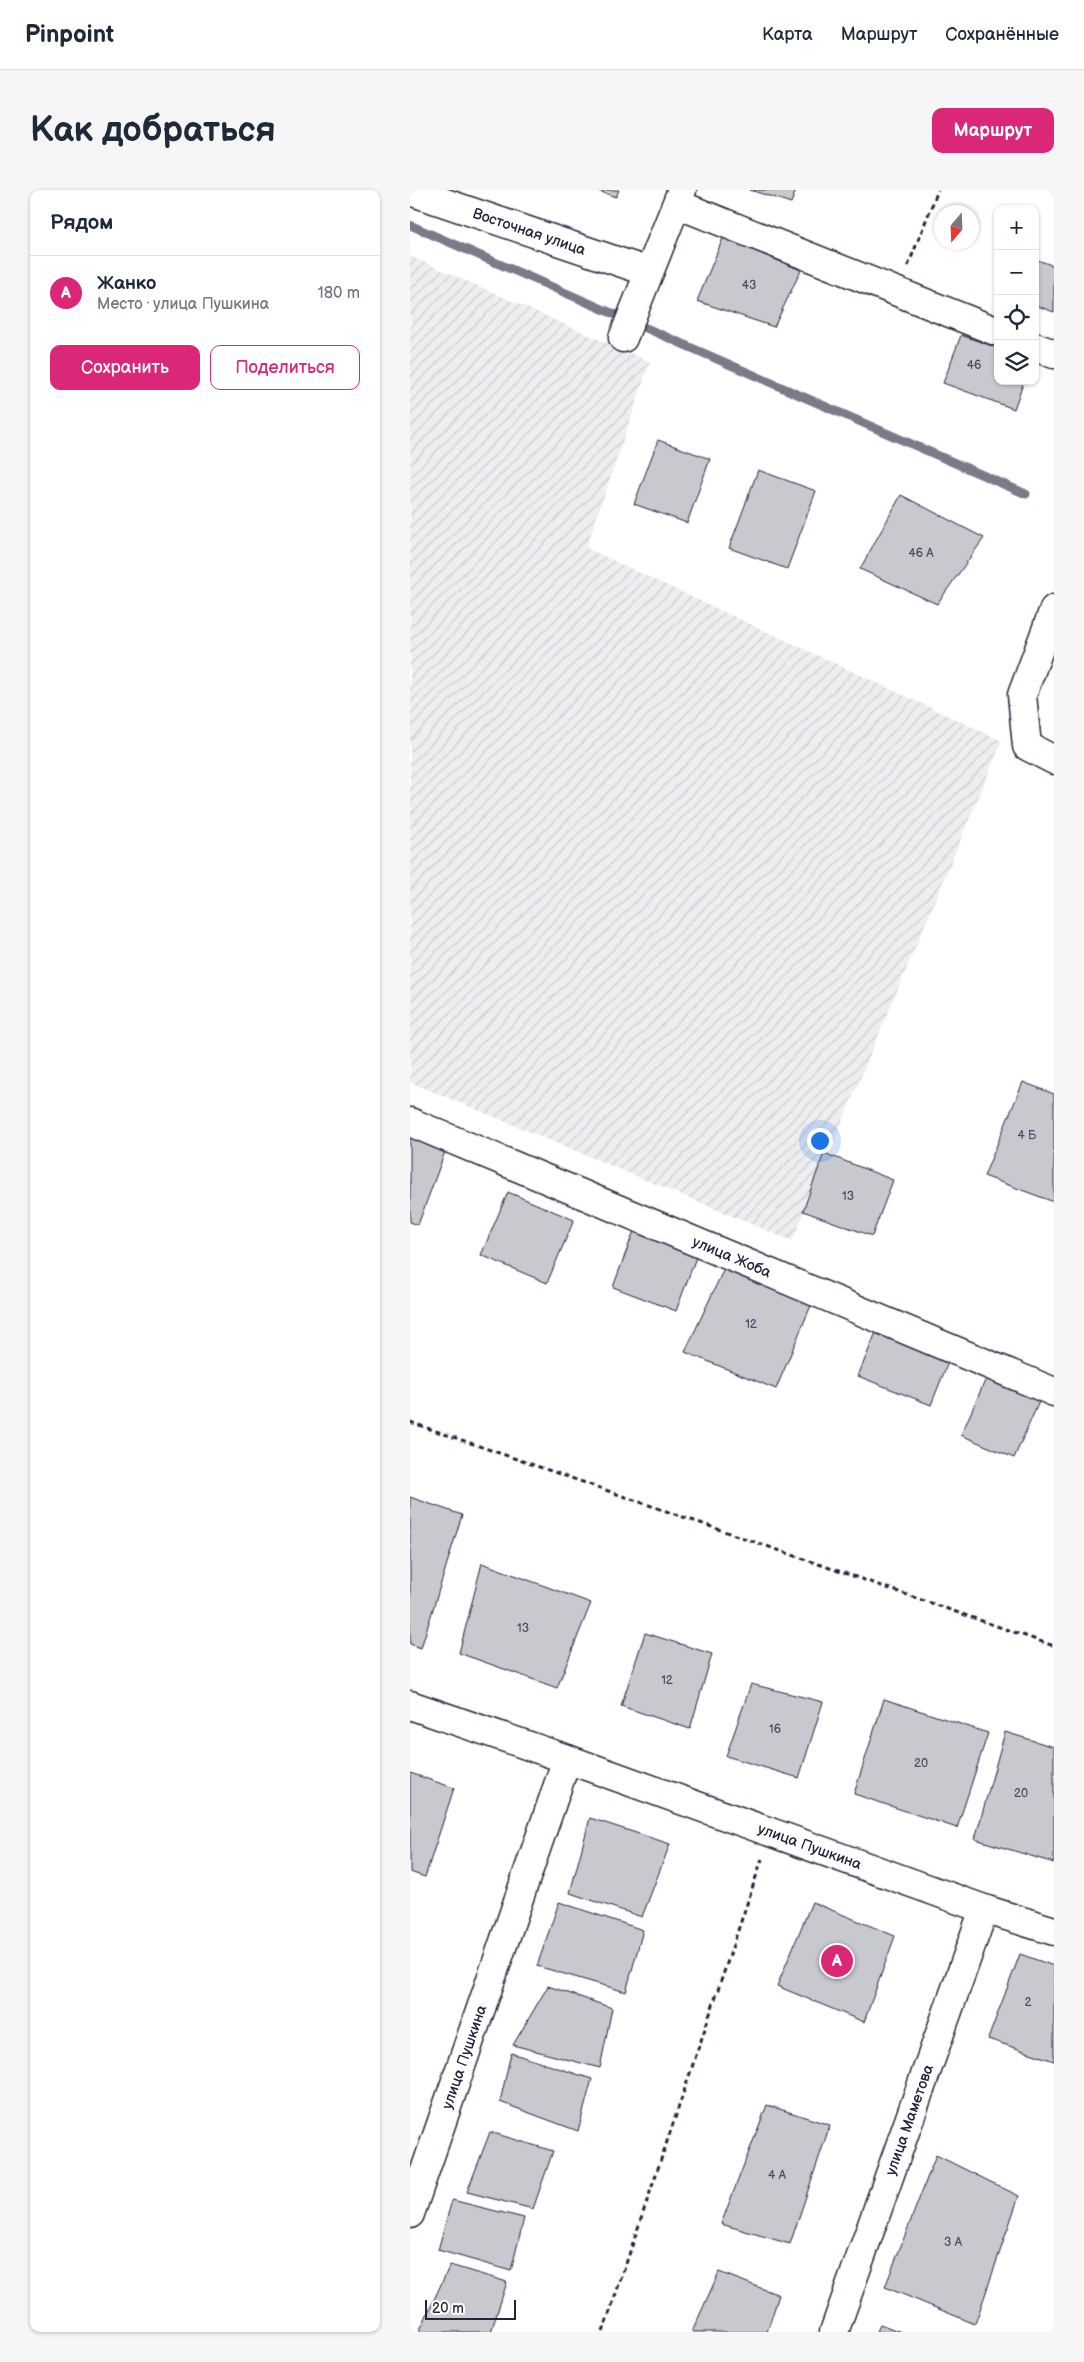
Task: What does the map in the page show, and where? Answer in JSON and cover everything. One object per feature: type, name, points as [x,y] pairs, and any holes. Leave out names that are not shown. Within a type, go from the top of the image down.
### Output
[{"type":"street","name":"Восточная улица","points":[[410,191],[649,272]]},
{"type":"street","points":[[623,338],[679,197],[898,292],[994,330]]},
{"type":"street","points":[[1039,348],[1054,354]]},
{"type":"street","points":[[1054,609],[1022,695],[1028,746],[1054,760]]},
{"type":"street","name":"улица Жоба","points":[[410,1122],[1054,1392]]},
{"type":"street","name":"улица Пушкина","points":[[410,1704],[567,1758],[984,1909],[1054,1931]]},
{"type":"street","name":"улица Пушкина","points":[[410,2214],[567,1758]]},
{"type":"street","name":"улица Маметова","points":[[834,2332],[984,1909]]},
{"type":"path","points":[[898,292],[938,190]]},
{"type":"path","points":[[410,1422],[1054,1646]]},
{"type":"path","points":[[603,2332],[771,1832]]},
{"type":"shaded area","points":[[410,256],[650,362],[586,548],[1002,741],[792,1241],[410,1082]]},
{"type":"building","points":[[595,190],[619,190],[616,197]]},
{"type":"building","points":[[750,190],[796,190],[791,203]]},
{"type":"building","points":[[723,238],[801,270],[774,327],[697,301]]},
{"type":"building","points":[[1039,260],[1054,266],[1054,312],[1039,306]]},
{"type":"building","points":[[961,335],[994,347],[994,385],[1023,385],[1014,409],[943,383]]},
{"type":"building","points":[[658,440],[710,459],[687,523],[634,504]]},
{"type":"building","points":[[758,470],[816,491],[787,569],[729,548]]},
{"type":"building","points":[[901,495],[984,538],[937,604],[860,569]]},
{"type":"building","points":[[1023,1082],[1054,1094],[1054,1202],[984,1176]]},
{"type":"building","points":[[410,1136],[446,1149],[418,1225],[410,1222]]},
{"type":"building","points":[[824,1153],[893,1180],[872,1236],[803,1211]]},
{"type":"building","points":[[508,1192],[574,1220],[547,1283],[481,1255]]},
{"type":"building","points":[[635,1228],[698,1252],[676,1311],[613,1287]]},
{"type":"building","points":[[728,1260],[815,1296],[776,1389],[685,1352]]},
{"type":"building","points":[[879,1325],[951,1355],[931,1405],[858,1376]]},
{"type":"building","points":[[988,1374],[1042,1395],[1014,1458],[961,1435]]},
{"type":"building","points":[[410,1497],[462,1515],[421,1648],[410,1644]]},
{"type":"building","points":[[482,1563],[591,1603],[557,1688],[459,1653]]},
{"type":"building","points":[[645,1633],[712,1654],[690,1729],[621,1706]]},
{"type":"building","points":[[751,1684],[823,1702],[799,1778],[726,1756]]},
{"type":"building","points":[[884,1699],[988,1733],[957,1828],[854,1794]]},
{"type":"building","points":[[1005,1732],[1054,1747],[1054,1863],[975,1839]]},
{"type":"building","points":[[410,1773],[454,1788],[425,1877],[410,1872]]},
{"type":"building","points":[[590,1818],[670,1844],[642,1917],[570,1893]]},
{"type":"building","points":[[559,1902],[643,1930],[626,1992],[537,1966]]},
{"type":"building","points":[[812,1902],[895,1936],[864,2022],[777,1986]]},
{"type":"building","points":[[1020,1954],[1054,1966],[1054,2061],[988,2039]]},
{"type":"building","points":[[548,1986],[612,2008],[600,2068],[513,2045]]},
{"type":"building","points":[[511,2053],[592,2079],[578,2131],[500,2102]]},
{"type":"building","points":[[767,2105],[830,2125],[790,2244],[721,2224]]},
{"type":"building","points":[[490,2132],[553,2151],[533,2209],[467,2192]]},
{"type":"building","points":[[936,2155],[1019,2196],[975,2324],[885,2287]]},
{"type":"building","points":[[452,2200],[524,2218],[511,2271],[438,2250]]},
{"type":"building","points":[[450,2265],[507,2282],[491,2332],[419,2332]]},
{"type":"building","points":[[719,2272],[779,2295],[767,2332],[692,2332]]},
{"type":"building","points":[[880,2324],[901,2332],[877,2332]]},
{"type":"waterway","points":[[410,225],[1026,494]]},
{"type":"place","name":"Жанко","points":[[837,1961]]}]
